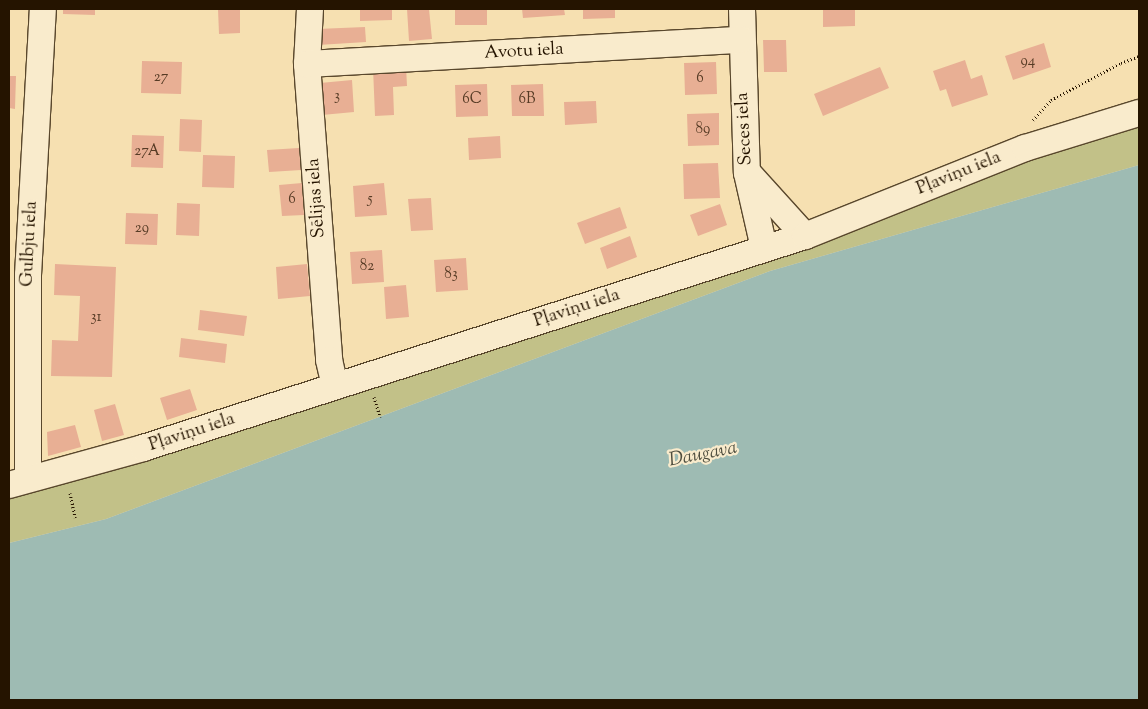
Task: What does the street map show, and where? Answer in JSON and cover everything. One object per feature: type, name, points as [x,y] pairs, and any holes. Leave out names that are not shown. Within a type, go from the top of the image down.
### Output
[{"type":"street","name":"Gulbju iela","points":[[18,482],[18,276],[42,9]]},
{"type":"street","name":"Sēlijas iela","points":[[310,9],[307,64],[329,360],[335,386]]},
{"type":"street","name":"Seces iela","points":[[742,9],[741,40],[747,172],[764,248]]},
{"type":"street","name":"Avotu iela","points":[[307,64],[741,40]]},
{"type":"street","name":"Pļaviņu iela","points":[[18,482],[143,448],[805,236],[1025,148],[1139,113]]},
{"type":"street","points":[[747,172],[805,236]]},
{"type":"path","points":[[1025,148],[1024,142],[1031,122],[1051,100],[1121,63],[1139,56]]},
{"type":"shaded area","points":[[1139,123],[1139,165],[770,271],[106,519],[9,543],[9,497],[669,281]]},
{"type":"water","name":"Daugava","points":[[1139,165],[1139,700],[9,700],[9,543],[106,519],[770,271]]},
{"type":"building","points":[[63,9],[95,9],[95,15],[63,14]]},
{"type":"building","points":[[218,9],[240,9],[240,33],[219,34]]},
{"type":"building","points":[[360,9],[392,9],[392,20],[360,21]]},
{"type":"building","points":[[407,9],[429,9],[432,39],[409,41]]},
{"type":"building","points":[[455,9],[487,9],[487,25],[455,25]]},
{"type":"building","points":[[522,9],[564,9],[565,15],[523,18]]},
{"type":"building","points":[[583,9],[615,9],[615,18],[583,19]]},
{"type":"building","points":[[823,9],[855,9],[855,26],[823,27]]},
{"type":"building","points":[[365,27],[366,42],[318,45],[317,29]]},
{"type":"building","points":[[763,40],[786,40],[787,72],[764,72]]},
{"type":"building","points":[[1044,43],[1051,67],[1013,80],[1005,56]]},
{"type":"building","points":[[965,60],[971,79],[982,75],[988,95],[952,107],[946,89],[940,91],[933,71]]},
{"type":"building","points":[[142,61],[182,62],[181,94],[141,93]]},
{"type":"building","points":[[716,62],[717,94],[685,95],[684,63]]},
{"type":"building","points":[[406,66],[407,86],[393,87],[394,115],[375,116],[373,68]]},
{"type":"building","points":[[880,67],[889,88],[823,116],[814,94]]},
{"type":"building","points":[[9,76],[16,76],[15,109],[9,108]]},
{"type":"building","points":[[352,80],[354,112],[322,115],[320,83]]},
{"type":"building","points":[[487,84],[488,116],[456,117],[455,85]]},
{"type":"building","points":[[543,84],[544,116],[512,116],[511,85]]},
{"type":"building","points":[[596,101],[597,123],[565,125],[564,102]]},
{"type":"building","points":[[719,113],[719,145],[688,146],[687,114]]},
{"type":"building","points":[[180,119],[202,120],[201,152],[179,151]]},
{"type":"building","points":[[132,135],[164,136],[163,168],[131,167]]},
{"type":"building","points":[[500,136],[501,158],[469,160],[468,138]]},
{"type":"building","points":[[299,148],[301,170],[269,172],[267,150]]},
{"type":"building","points":[[203,155],[235,156],[234,188],[202,187]]},
{"type":"building","points":[[718,163],[720,198],[684,199],[683,164]]},
{"type":"building","points":[[302,183],[304,215],[282,216],[279,185]]},
{"type":"building","points":[[384,183],[387,215],[355,217],[353,186]]},
{"type":"building","points":[[431,198],[433,230],[411,231],[408,199]]},
{"type":"building","points":[[177,203],[200,204],[199,236],[176,235]]},
{"type":"building","points":[[720,204],[727,225],[698,236],[690,215]]},
{"type":"building","points":[[620,207],[627,228],[585,244],[577,223]]},
{"type":"building","points":[[126,213],[158,214],[157,245],[125,244]]},
{"type":"building","points":[[630,236],[637,257],[607,269],[600,248]]},
{"type":"building","points":[[382,250],[384,282],[352,284],[350,252]]},
{"type":"building","points":[[466,258],[468,290],[436,292],[434,260]]},
{"type":"building","points":[[55,264],[116,267],[112,377],[51,376],[52,340],[78,341],[80,296],[54,295]]},
{"type":"building","points":[[307,264],[310,296],[278,299],[276,267]]},
{"type":"building","points":[[406,285],[409,317],[386,319],[384,287]]},
{"type":"building","points":[[200,310],[247,316],[244,336],[198,330]]},
{"type":"building","points":[[181,338],[227,344],[225,363],[179,357]]},
{"type":"building","points":[[190,389],[197,410],[167,420],[160,398]]},
{"type":"building","points":[[115,404],[124,435],[102,441],[94,410]]},
{"type":"building","points":[[75,425],[81,447],[48,456],[47,432]]}]
